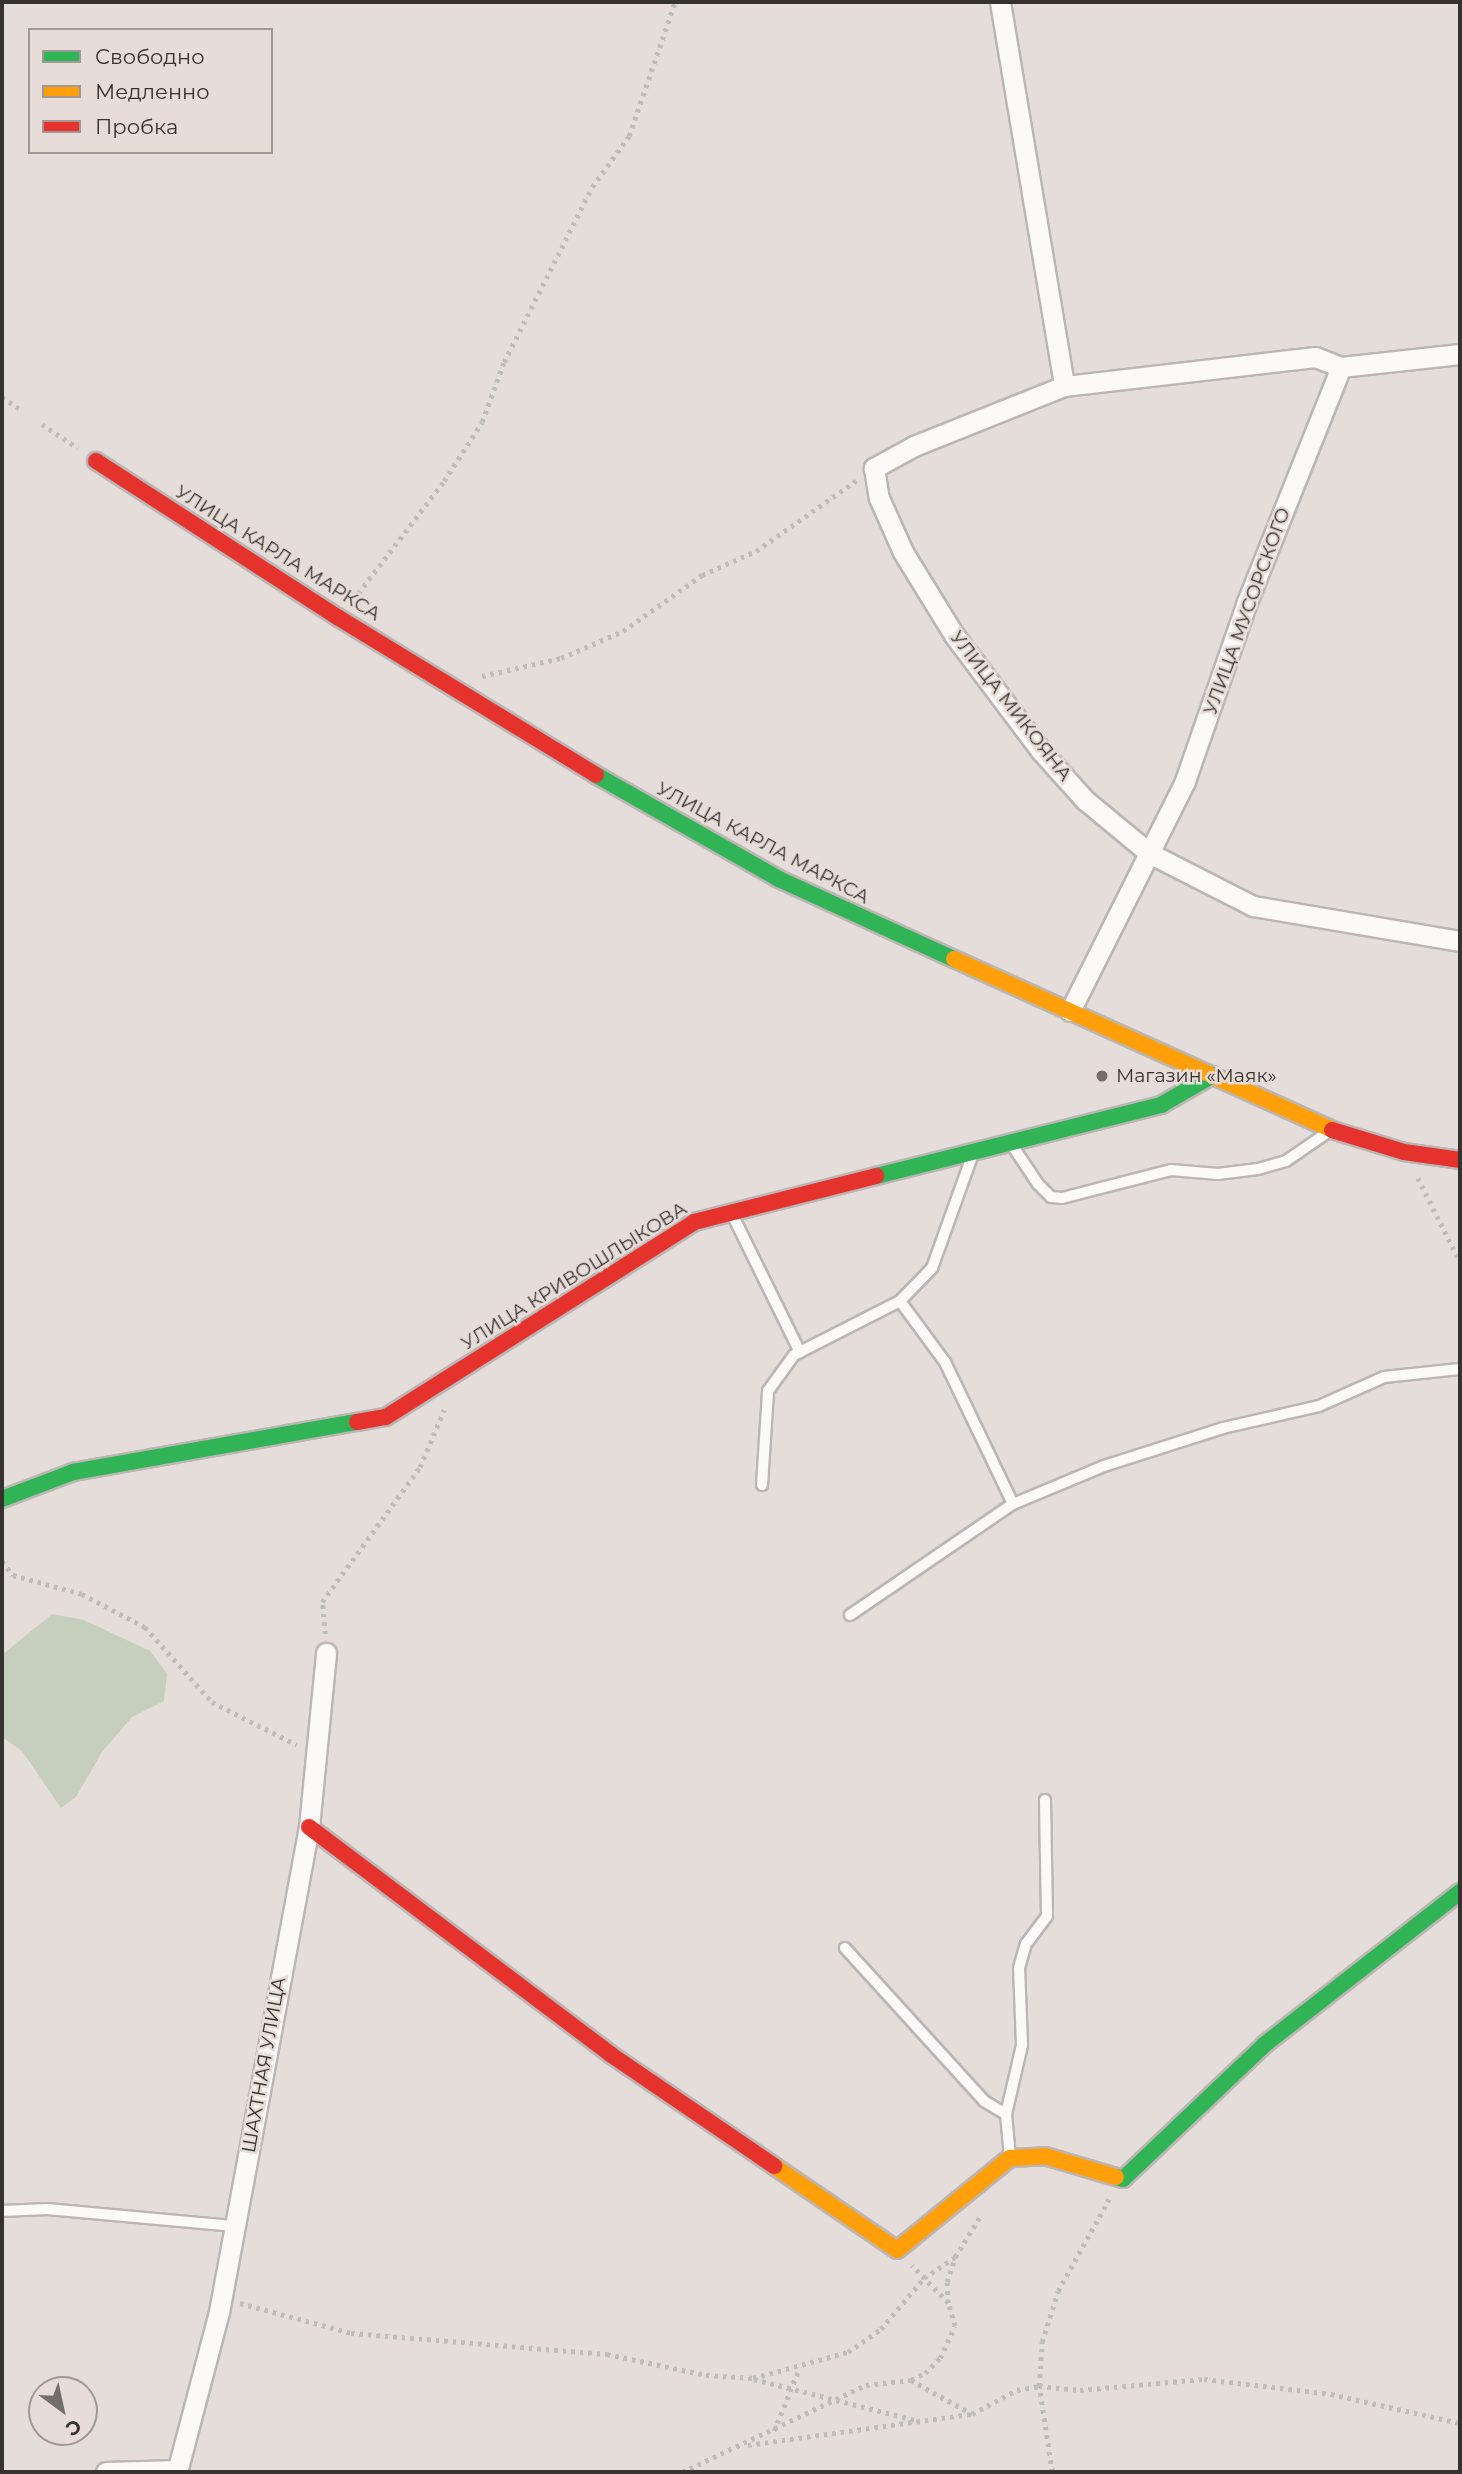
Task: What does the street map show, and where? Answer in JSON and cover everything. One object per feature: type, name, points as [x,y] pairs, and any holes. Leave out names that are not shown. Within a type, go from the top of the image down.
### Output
[{"type":"street","points":[[1000,2],[1064,386]]},
{"type":"street","points":[[874,468],[914,446],[1064,386],[1315,357],[1341,368],[1460,354]]},
{"type":"street","name":"УЛИЦА МУСОРСКОГО","points":[[1070,1011],[1185,781],[1247,602],[1341,368]]},
{"type":"street","name":"УЛИЦА КАРЛА МАРКСА","points":[[96,461],[339,618],[450,683],[643,804],[779,879],[1331,1130],[1404,1152],[1460,1160]]},
{"type":"street","name":"УЛИЦА МИКОЯНА","points":[[874,468],[879,498],[903,552],[954,635],[1059,771],[1085,800],[1149,853],[1253,906],[1460,941]]},
{"type":"street","name":"УЛИЦА КРИВОШЛЫКОВА","points":[[2,1499],[73,1472],[386,1416],[694,1222],[1161,1105],[1213,1075]]},
{"type":"street","name":"ШАХТНАЯ УЛИЦА","points":[[177,2471],[222,2298],[309,1827],[326,1653]]},
{"type":"street","points":[[309,1827],[610,2054],[897,2250],[1010,2158],[1045,2156],[1123,2179],[1264,2045],[1460,1892]]},
{"type":"street","points":[[106,2472],[177,2471]]},
{"type":"lane","points":[[1010,1143],[1038,1184],[1051,1197],[1062,1198],[1171,1170],[1219,1174],[1258,1169],[1286,1161],[1331,1130]]},
{"type":"lane","points":[[761,1485],[768,1391],[800,1352],[900,1301],[932,1268],[973,1152]]},
{"type":"lane","points":[[731,1213],[800,1352]]},
{"type":"lane","points":[[900,1301],[945,1362],[1013,1504]]},
{"type":"lane","points":[[850,1615],[1013,1504],[1104,1466],[1223,1428],[1319,1406],[1384,1377],[1460,1369]]},
{"type":"lane","points":[[1010,2158],[1006,2114],[1022,2045],[1019,1968],[1026,1944],[1047,1916],[1045,1800]]},
{"type":"lane","points":[[845,1948],[984,2101],[1006,2114]]},
{"type":"lane","points":[[2,2211],[47,2209],[235,2226]]},
{"type":"path","points":[[339,618],[444,481],[482,422],[504,362],[581,208],[629,136],[675,2]]},
{"type":"path","points":[[2,397],[20,409]]},
{"type":"path","points":[[42,424],[96,461]]},
{"type":"path","points":[[450,683],[561,658],[623,631],[702,575],[756,551],[874,468]]},
{"type":"path","points":[[1404,1152],[1460,1262]]},
{"type":"path","points":[[326,1653],[323,1602],[420,1467],[446,1407]]},
{"type":"path","points":[[2,1561],[13,1575],[82,1594],[145,1627],[212,1702],[316,1755]]},
{"type":"path","points":[[682,2472],[774,2431],[866,2385],[911,2380],[940,2358],[955,2326],[948,2303],[947,2282],[955,2258],[981,2216],[989,2194],[988,2178]]},
{"type":"path","points":[[1052,2472],[1039,2386],[1042,2342],[1058,2291],[1123,2179]]},
{"type":"path","points":[[897,2250],[948,2303]]},
{"type":"path","points":[[753,2378],[799,2368],[848,2352],[880,2329],[924,2278],[955,2258]]},
{"type":"path","points":[[222,2298],[351,2333],[607,2354],[706,2375],[753,2378],[919,2421]]},
{"type":"path","points":[[774,2431],[799,2368]]},
{"type":"path","points":[[741,2446],[972,2414],[1017,2390],[1039,2386],[1080,2390],[1204,2379],[1331,2394],[1460,2423]]},
{"type":"path","points":[[911,2380],[972,2414]]},
{"type":"green space","points":[[52,1614],[84,1620],[150,1651],[167,1674],[164,1701],[132,1717],[102,1752],[76,1797],[61,1808],[22,1751],[2,1737],[2,1655]]},
{"type":"traffic: fast","points":[[596,775],[779,879],[954,959]]},
{"type":"traffic: fast","points":[[876,1176],[1161,1105],[1213,1075]]},
{"type":"traffic: fast","points":[[2,1499],[73,1472],[357,1422]]},
{"type":"traffic: fast","points":[[1116,2177],[1123,2179],[1264,2045],[1460,1892]]},
{"type":"traffic: slow","points":[[954,959],[1332,1130]]},
{"type":"traffic: slow","points":[[774,2166],[897,2250],[1010,2158],[1045,2156],[1116,2177]]},
{"type":"traffic: jam","points":[[96,461],[339,618],[596,775]]},
{"type":"traffic: jam","points":[[1332,1130],[1404,1152],[1460,1160]]},
{"type":"traffic: jam","points":[[357,1422],[386,1417],[694,1222],[876,1176]]},
{"type":"traffic: jam","points":[[309,1827],[610,2054],[774,2166]]},
{"type":"place","name":"Магазин «Маяк»","points":[[1102,1076]]}]
